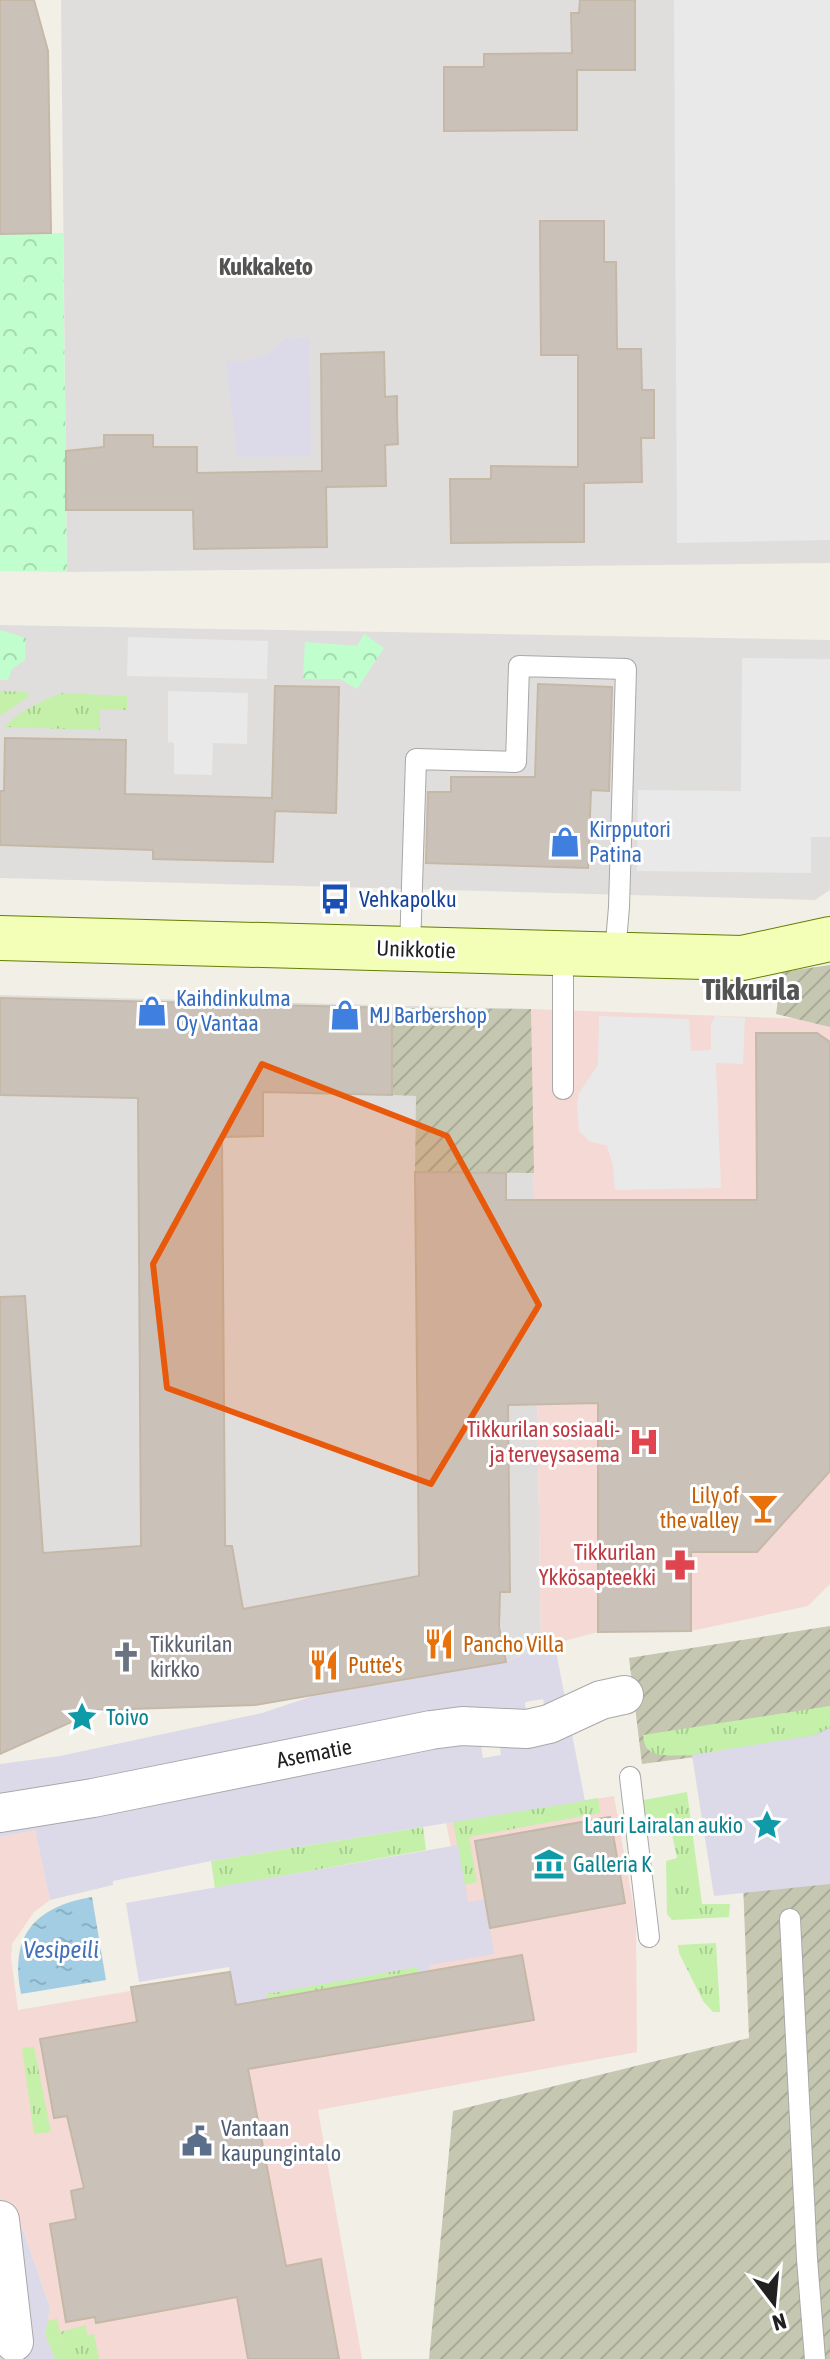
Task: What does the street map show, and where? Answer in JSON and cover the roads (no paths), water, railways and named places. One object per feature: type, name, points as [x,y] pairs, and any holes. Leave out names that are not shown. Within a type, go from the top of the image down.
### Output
[{"type":"street","name":"Unikkotie","points":[[0,938],[742,958],[830,939]]},
{"type":"street","name":"Asematie","points":[[0,1813],[81,1800],[431,1730],[462,1726],[541,1727],[601,1700],[624,1695]]},
{"type":"street","points":[[0,2220],[7,2344]]},
{"type":"lane","points":[[410,949],[416,759],[516,762],[519,666],[550,666],[626,669],[615,954]]},
{"type":"lane","points":[[563,953],[563,1089]]},
{"type":"lane","points":[[630,1777],[649,1937]]},
{"type":"lane","points":[[790,1919],[815,2359]]},
{"type":"water","name":"Vesipeili","points":[[92,1897],[106,1980],[21,1994],[19,1955],[31,1927],[55,1908]]},
{"type":"place","name":"Kirpputori Patina","points":[[565,842]]},
{"type":"place","name":"Vehkapolku","points":[[335,899]]},
{"type":"place","name":"Kaihdinkulma Oy Vantaa","points":[[152,1011]]},
{"type":"place","name":"MJ Barbershop","points":[[345,1015]]},
{"type":"place","name":"Tikkurilan sosiaali- ja terveysasema","points":[[644,1442]]},
{"type":"place","name":"Lily of the valley","points":[[763,1508]]},
{"type":"place","name":"Tikkurilan Ykkösapteekki","points":[[680,1565]]},
{"type":"place","name":"Pancho Villa","points":[[439,1644]]},
{"type":"place","name":"Tikkurilan kirkko","points":[[126,1657]]},
{"type":"place","name":"Putte's","points":[[324,1665]]},
{"type":"place","name":"Toivo","points":[[82,1717]]},
{"type":"place","name":"Lauri Lairalan aukio","points":[[767,1825]]},
{"type":"place","name":"Galleria K","points":[[549,1864]]},
{"type":"place","name":"Vantaan kaupungintalo","points":[[197,2141]]},
{"type":"district","name":"Kukkaketo","points":[[266,266]]},
{"type":"district","name":"Tikkurila","points":[[751,989]]}]
